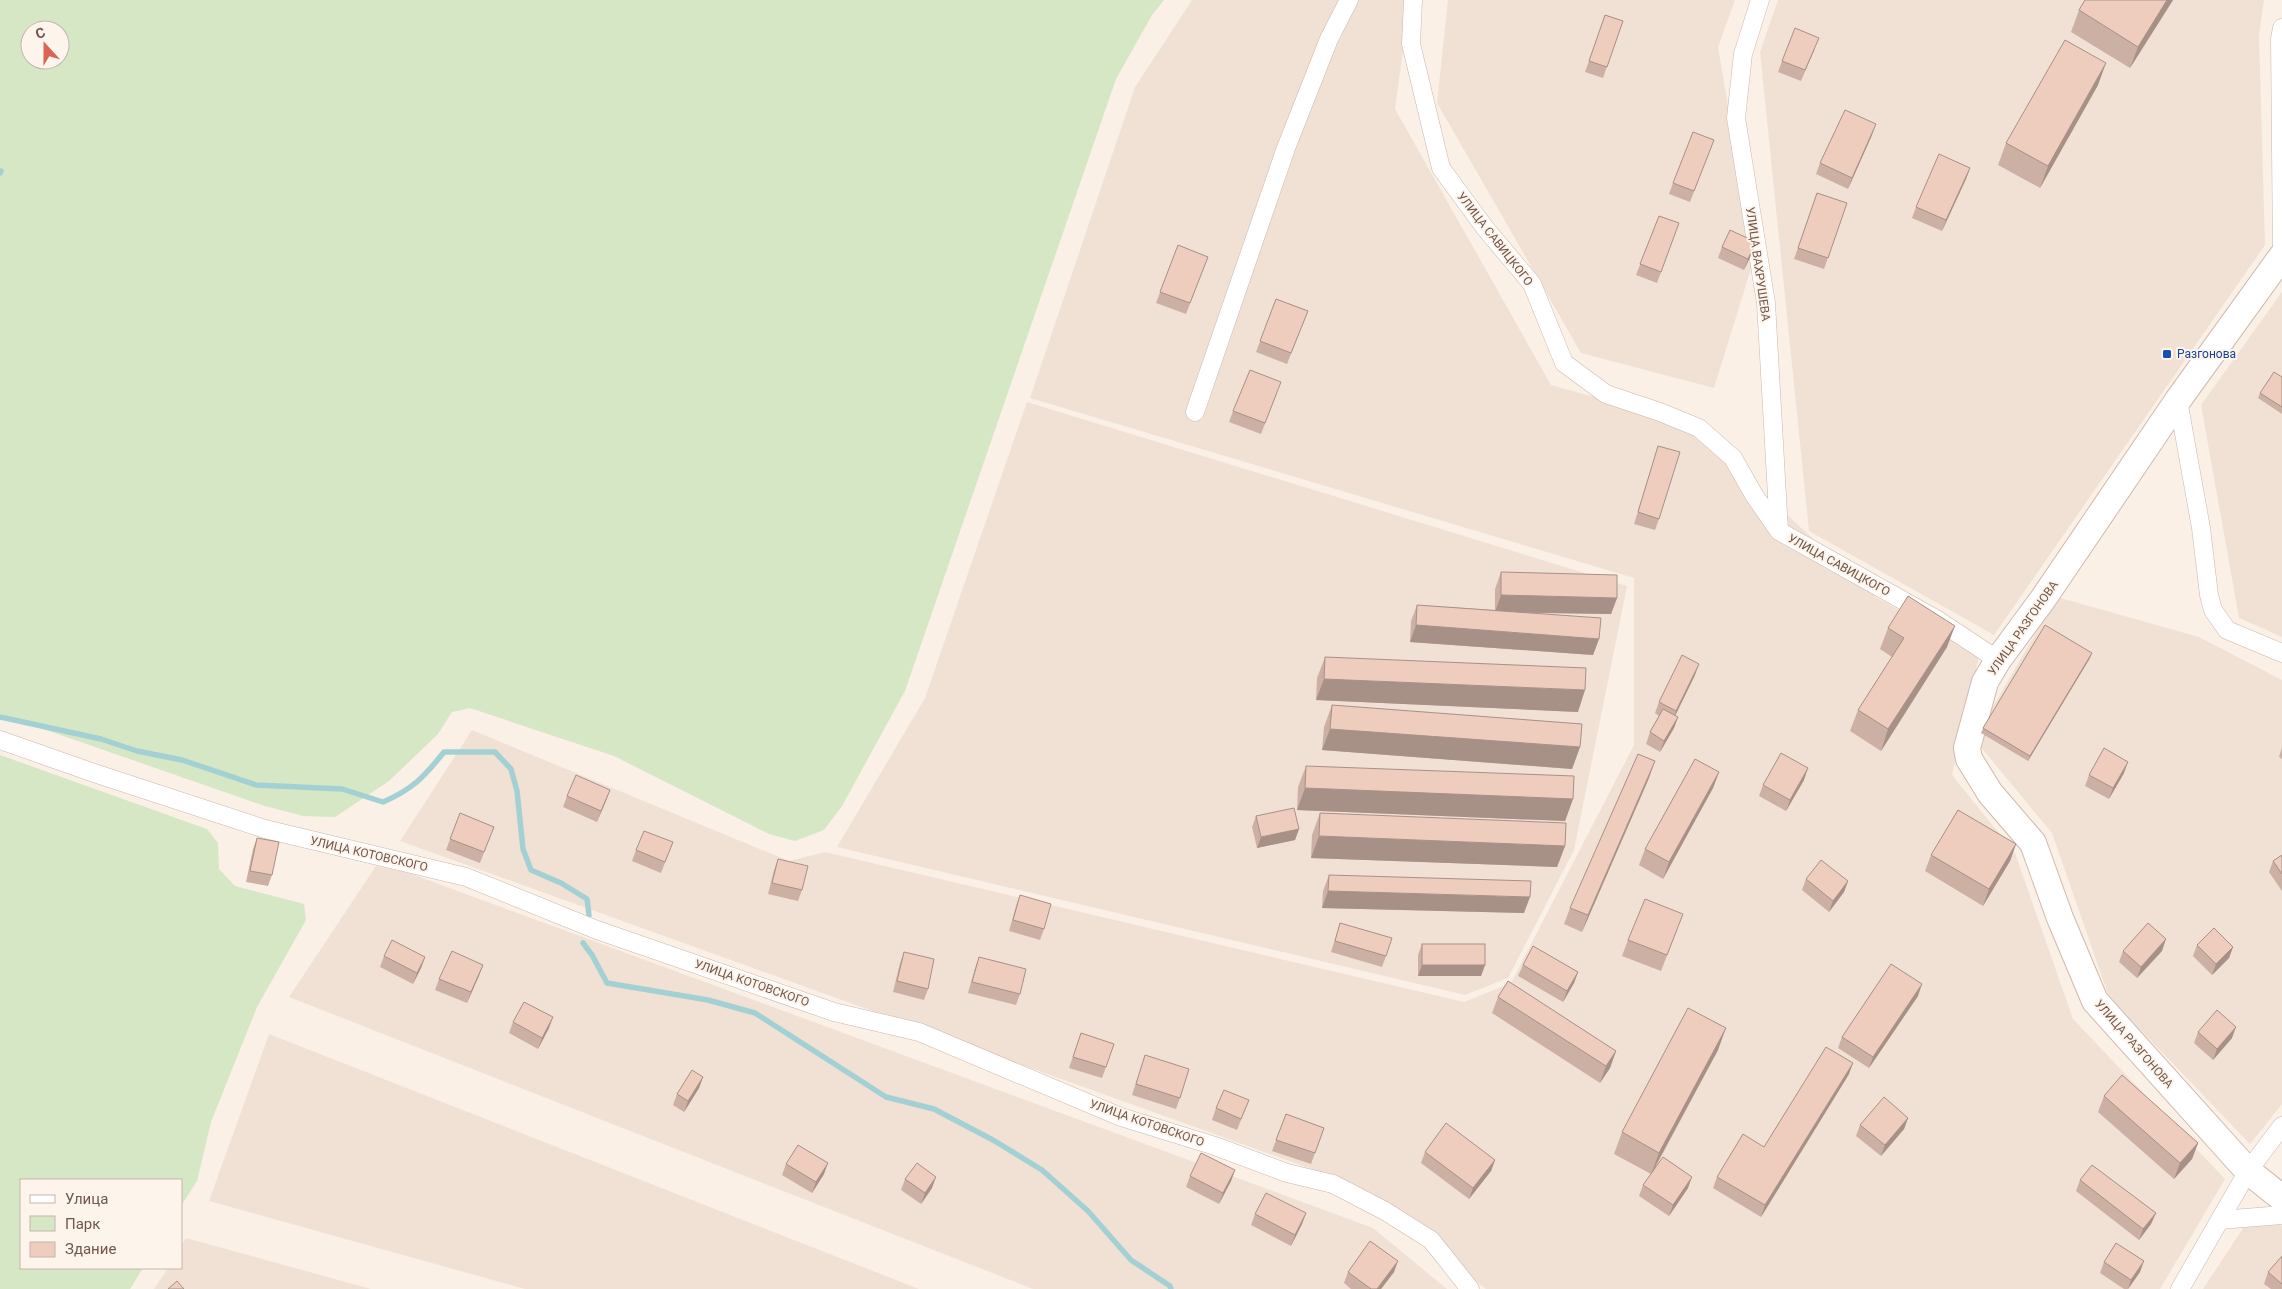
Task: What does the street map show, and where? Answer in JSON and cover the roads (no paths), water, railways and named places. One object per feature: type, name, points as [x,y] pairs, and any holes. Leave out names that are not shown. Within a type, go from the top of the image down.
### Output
[{"type":"street","points":[[1195,412],[1286,148],[1329,40],[1349,0]]},
{"type":"street","name":"УЛИЦА САВИЦКОГО","points":[[1414,0],[1411,44],[1441,168],[1485,228],[1532,284],[1564,363],[1606,394],[1660,412],[1698,428],[1733,458],[1779,531],[1936,619],[1998,660]]},
{"type":"street","name":"УЛИЦА ВАХРУШЕВА","points":[[1760,0],[1743,54],[1736,118],[1766,303],[1779,531]]},
{"type":"street","points":[[2282,28],[2280,39],[2282,256]]},
{"type":"street","name":"УЛИЦА РАЗГОНОВА","points":[[2282,256],[2178,400],[2043,599],[1998,660],[1985,682],[1967,748],[1969,760],[1990,792],[2033,843],[2060,918],[2094,1001],[2248,1171],[2282,1198]]},
{"type":"street","points":[[2178,400],[2201,528],[2209,595],[2213,610],[2227,630],[2282,653]]},
{"type":"street","name":"УЛИЦА КОТОВСКОГО","points":[[0,740],[265,829],[466,877],[597,930],[834,1012],[919,1032],[1121,1117],[1215,1146],[1287,1173],[1333,1184],[1385,1211],[1431,1240],[1470,1289]]},
{"type":"street","points":[[2180,1289],[2248,1171],[2282,1126]]},
{"type":"street","points":[[2220,1220],[2282,1215]]},
{"type":"waterway","points":[[0,717],[101,739],[137,751],[182,760],[256,785],[342,789],[383,802],[417,782],[444,752],[495,752],[511,769],[517,791],[523,849],[531,870],[561,883],[587,899],[589,915]]},
{"type":"waterway","points":[[583,943],[592,955],[607,983],[708,1000],[755,1013],[886,1097],[934,1109],[993,1140],[1042,1170],[1088,1211],[1131,1260],[1170,1286],[1171,1289]]},
{"type":"place","name":"Разгонова","points":[[2167,354]]}]
